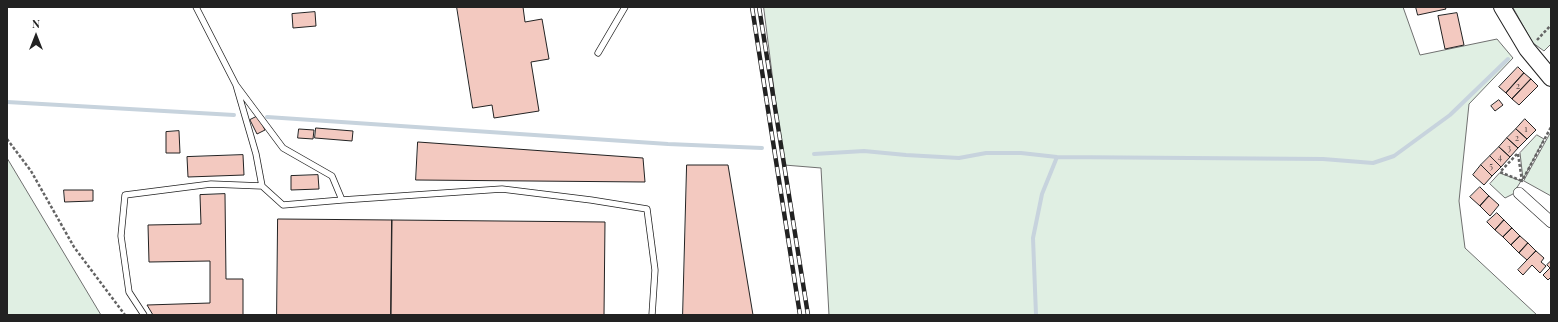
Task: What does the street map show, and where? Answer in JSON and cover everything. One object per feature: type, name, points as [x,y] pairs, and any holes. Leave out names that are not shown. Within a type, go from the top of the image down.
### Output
[{"type":"main road","points":[[1502,7],[1527,49],[1551,78]]},
{"type":"street","points":[[1519,193],[1551,222]]},
{"type":"lane","points":[[196,7],[236,85],[283,148],[332,176],[342,200]]},
{"type":"lane","points":[[598,53],[625,7]]},
{"type":"lane","points":[[236,85],[256,154],[262,186],[283,205],[502,189],[591,200],[647,209],[655,270],[652,315]]},
{"type":"lane","points":[[144,315],[129,292],[121,236],[125,195],[211,184],[262,186]]},
{"type":"path","points":[[1533,43],[1551,25]]},
{"type":"path","points":[[1522,181],[1551,127]]},
{"type":"path","points":[[7,138],[31,171],[74,247],[124,315]]},
{"type":"path","points":[[1518,154],[1520,167],[1522,181],[1500,172],[1518,154]]},
{"type":"green space","points":[[764,7],[1403,7],[1420,55],[1497,39],[1513,58],[1469,104],[1459,201],[1465,248],[1537,315],[829,315],[821,168],[784,165]]},
{"type":"green space","points":[[1513,7],[1551,7],[1551,44],[1544,51],[1533,43]]},
{"type":"green space","points":[[1551,132],[1551,196],[1524,181]]},
{"type":"green space","points":[[1537,135],[1544,139],[1523,179],[1520,153]]},
{"type":"green space","points":[[7,158],[101,315],[7,315]]},
{"type":"green space","points":[[1500,173],[1521,181],[1513,194],[1505,198],[1490,184]]},
{"type":"building","points":[[457,7],[523,7],[525,22],[542,19],[549,59],[531,62],[539,111],[494,118],[492,105],[473,108]]},
{"type":"building","points":[[1416,7],[1445,7],[1446,9],[1418,15]]},
{"type":"building","points":[[315,12],[316,26],[293,28],[292,14]]},
{"type":"building","points":[[1457,13],[1464,45],[1445,49],[1438,16]]},
{"type":"building","points":[[1518,67],[1524,73],[1506,93],[1499,87]]},
{"type":"building","points":[[1524,73],[1531,79],[1512,99],[1506,93]]},
{"type":"building","points":[[1531,79],[1538,86],[1519,105],[1512,99]]},
{"type":"building","points":[[1499,100],[1503,105],[1495,111],[1491,106]]},
{"type":"building","points":[[258,116],[265,130],[257,134],[250,120]]},
{"type":"building","points":[[1525,119],[1536,130],[1527,139],[1516,129]]},
{"type":"building","points":[[316,128],[353,131],[352,141],[315,138]]},
{"type":"building","points":[[299,129],[314,130],[313,139],[298,138]]},
{"type":"building","points":[[1516,129],[1527,139],[1518,148],[1507,138]]},
{"type":"building","points":[[179,131],[180,153],[166,153],[166,132]]},
{"type":"building","points":[[1507,138],[1518,148],[1510,157],[1499,147]]},
{"type":"building","points":[[418,142],[643,158],[645,182],[416,180]]},
{"type":"building","points":[[1499,147],[1510,157],[1501,167],[1490,156]]},
{"type":"building","points":[[243,155],[244,175],[188,177],[187,157]]},
{"type":"building","points":[[1490,156],[1501,167],[1492,176],[1481,165]]},
{"type":"building","points":[[687,165],[728,165],[753,315],[683,315]]},
{"type":"building","points":[[1481,165],[1492,176],[1484,185],[1473,175]]},
{"type":"building","points":[[318,175],[319,189],[291,190],[291,176]]},
{"type":"building","points":[[1480,187],[1489,196],[1480,206],[1470,197]]},
{"type":"building","points":[[64,190],[93,190],[93,201],[65,202]]},
{"type":"building","points":[[225,194],[226,279],[243,279],[243,315],[153,315],[147,305],[210,303],[210,261],[149,262],[148,225],[201,224],[200,195]]},
{"type":"building","points":[[1489,196],[1499,205],[1490,216],[1480,206]]},
{"type":"building","points":[[1497,213],[1504,220],[1495,230],[1487,222]]},
{"type":"building","points":[[278,219],[392,220],[391,315],[277,315]]},
{"type":"building","points":[[392,220],[605,222],[604,315],[391,315]]},
{"type":"building","points":[[1504,220],[1512,228],[1503,237],[1495,230]]},
{"type":"building","points":[[1512,228],[1520,236],[1511,245],[1503,237]]},
{"type":"building","points":[[1520,236],[1528,243],[1519,253],[1511,245]]},
{"type":"building","points":[[1528,243],[1536,251],[1527,260],[1519,253]]},
{"type":"building","points":[[1536,251],[1544,258],[1541,262],[1546,266],[1540,273],[1532,265],[1523,275],[1518,270]]},
{"type":"building","points":[[1551,261],[1551,277],[1548,280],[1543,275],[1550,268],[1547,265]]},
{"type":"waterway","points":[[814,154],[864,151],[959,158],[986,153],[1021,153],[1057,157],[1323,159],[1373,163],[1394,156],[1450,115],[1508,59]]},
{"type":"waterway","points":[[7,102],[234,115]]},
{"type":"waterway","points":[[267,117],[668,144],[762,148]]},
{"type":"waterway","points":[[1036,315],[1033,238],[1042,194],[1057,157]]},
{"type":"railway","points":[[752,7],[800,315]]},
{"type":"railway","points":[[759,7],[808,315]]}]
